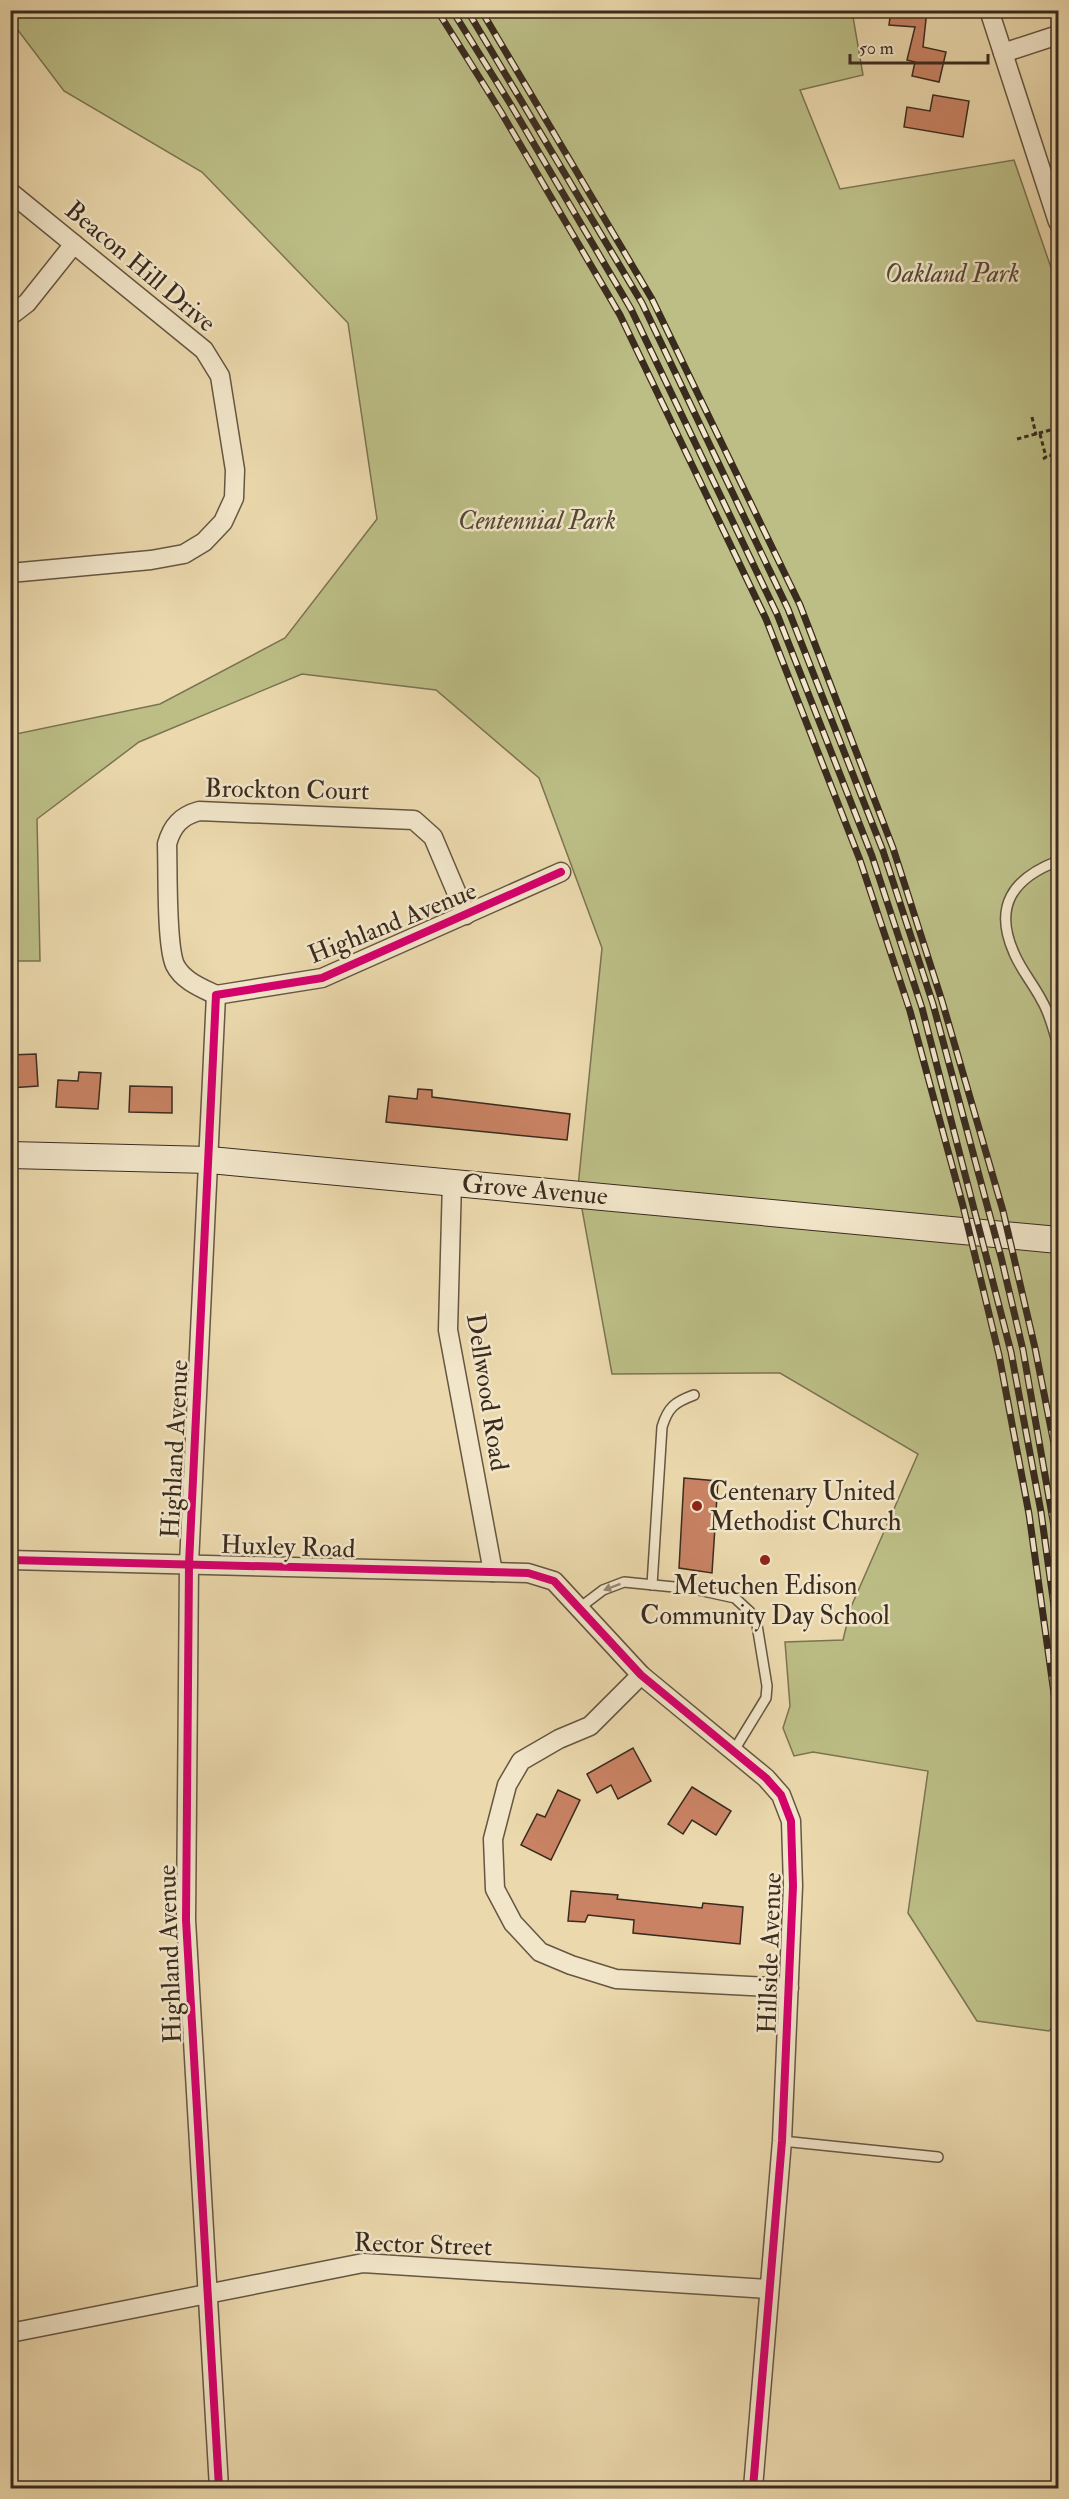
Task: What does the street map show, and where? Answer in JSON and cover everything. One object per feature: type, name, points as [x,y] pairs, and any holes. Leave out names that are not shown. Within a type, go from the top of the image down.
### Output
[{"type":"street","points":[[990,15],[1059,222]]},
{"type":"street","points":[[1003,53],[1059,35]]},
{"type":"street","name":"Beacon Hill Drive","points":[[10,192],[204,350],[220,376],[235,470],[234,498],[224,522],[204,542],[184,554],[151,560],[10,573]]},
{"type":"street","points":[[10,316],[27,303],[75,244]]},
{"type":"street","name":"Brockton Court","points":[[216,995],[189,981],[176,966],[171,947],[167,844],[171,830],[189,813],[199,811],[414,820],[433,837],[466,915]]},
{"type":"street","name":"Highland Avenue","points":[[219,2488],[186,1920],[189,1564],[210,1160],[216,995],[322,978],[561,872]]},
{"type":"street","name":"Grove Avenue","points":[[10,1155],[210,1160],[1059,1240]]},
{"type":"street","name":"Dellwood Road","points":[[452,1181],[448,1330],[493,1572]]},
{"type":"street","name":"Huxley Road","points":[[10,1560],[493,1572]]},
{"type":"street","name":"Hillside Avenue","points":[[493,1572],[528,1573],[554,1581],[641,1675],[766,1778],[781,1795],[791,1821],[794,1862],[782,2141],[753,2488]]},
{"type":"street","points":[[641,1675],[590,1726],[559,1739],[521,1761],[507,1785],[494,1839],[495,1889],[513,1923],[540,1952],[571,1965],[616,1979],[789,1988]]},
{"type":"street","name":"Rector Street","points":[[10,2333],[206,2292],[363,2264],[768,2289]]},
{"type":"lane","points":[[1059,861],[1025,878],[1010,895],[1006,920],[1013,953],[1044,1003],[1059,1044]]},
{"type":"lane","points":[[652,1585],[662,1427],[667,1410],[677,1402],[694,1395]]},
{"type":"lane","points":[[578,1609],[603,1590],[624,1582],[694,1589],[735,1598],[750,1612],[757,1625],[765,1664],[766,1698],[734,1752]]},
{"type":"lane","points":[[782,2141],[938,2157]]},
{"type":"path","points":[[1032,417],[1045,458],[1059,457]]},
{"type":"path","points":[[1017,439],[1059,428]]},
{"type":"green space","points":[[11,10],[636,10],[640,17],[647,10],[852,11],[863,75],[800,90],[840,189],[1014,160],[1058,288],[1058,2021],[1049,2031],[977,2021],[908,1913],[928,1771],[813,1752],[794,1756],[783,1728],[790,1706],[785,1642],[843,1640],[851,1607],[918,1454],[780,1373],[612,1374],[578,1187],[602,948],[539,778],[436,690],[302,674],[139,742],[37,819],[40,961],[11,961],[11,735],[160,704],[285,638],[377,519],[348,323],[202,172],[64,91],[11,21]]},
{"type":"building","points":[[891,10],[927,10],[923,47],[946,52],[939,82],[912,76],[915,62],[907,60],[915,27],[889,25]]},
{"type":"building","points":[[933,95],[969,101],[963,137],[904,127],[907,107],[930,111]]},
{"type":"building","points":[[36,1054],[38,1086],[10,1088],[10,1055]]},
{"type":"building","points":[[79,1072],[101,1073],[98,1109],[56,1107],[58,1080],[78,1081]]},
{"type":"building","points":[[130,1086],[172,1087],[172,1113],[129,1112]]},
{"type":"building","points":[[418,1089],[432,1090],[432,1097],[570,1114],[567,1140],[386,1122],[389,1096],[417,1099]]},
{"type":"building","points":[[684,1478],[718,1481],[712,1573],[679,1568]]},
{"type":"building","points":[[633,1748],[651,1781],[618,1799],[611,1785],[597,1793],[587,1774]]},
{"type":"building","points":[[692,1787],[731,1811],[716,1835],[692,1820],[683,1834],[668,1824]]},
{"type":"building","points":[[558,1790],[580,1800],[551,1860],[521,1845],[537,1814],[545,1817]]},
{"type":"building","points":[[571,1891],[618,1895],[617,1899],[702,1908],[703,1903],[743,1907],[740,1944],[633,1933],[634,1920],[588,1915],[585,1922],[568,1921]]},
{"type":"railway","points":[[437,10],[501,112],[620,315],[766,619],[860,860],[910,1011],[963,1206],[999,1355],[1029,1514],[1058,1722]]},
{"type":"railway","points":[[452,10],[511,105],[631,309],[777,614],[872,856],[922,1008],[1011,1352],[1041,1512],[1058,1635]]},
{"type":"railway","points":[[467,10],[642,303],[788,609],[883,851],[933,1004],[1001,1257],[1023,1350],[1058,1549]]},
{"type":"railway","points":[[481,10],[652,299],[800,605],[893,848],[942,1001],[1003,1211],[1035,1348],[1058,1464]]},
{"type":"cycle path","points":[[219,2488],[186,1920],[189,1564],[216,995],[322,978],[561,872]]},
{"type":"cycle path","points":[[10,1560],[528,1573],[554,1581],[641,1675],[766,1778],[781,1795],[791,1821],[793,1886],[782,2141],[753,2488]]},
{"type":"place","name":"Centenary United Methodist Church","points":[[697,1506]]},
{"type":"place","name":"Metuchen Edison Community Day School","points":[[765,1560]]},
{"type":"park label","name":"Oakland Park","points":[[952,273]]},
{"type":"park label","name":"Centennial Park","points":[[537,520]]}]
